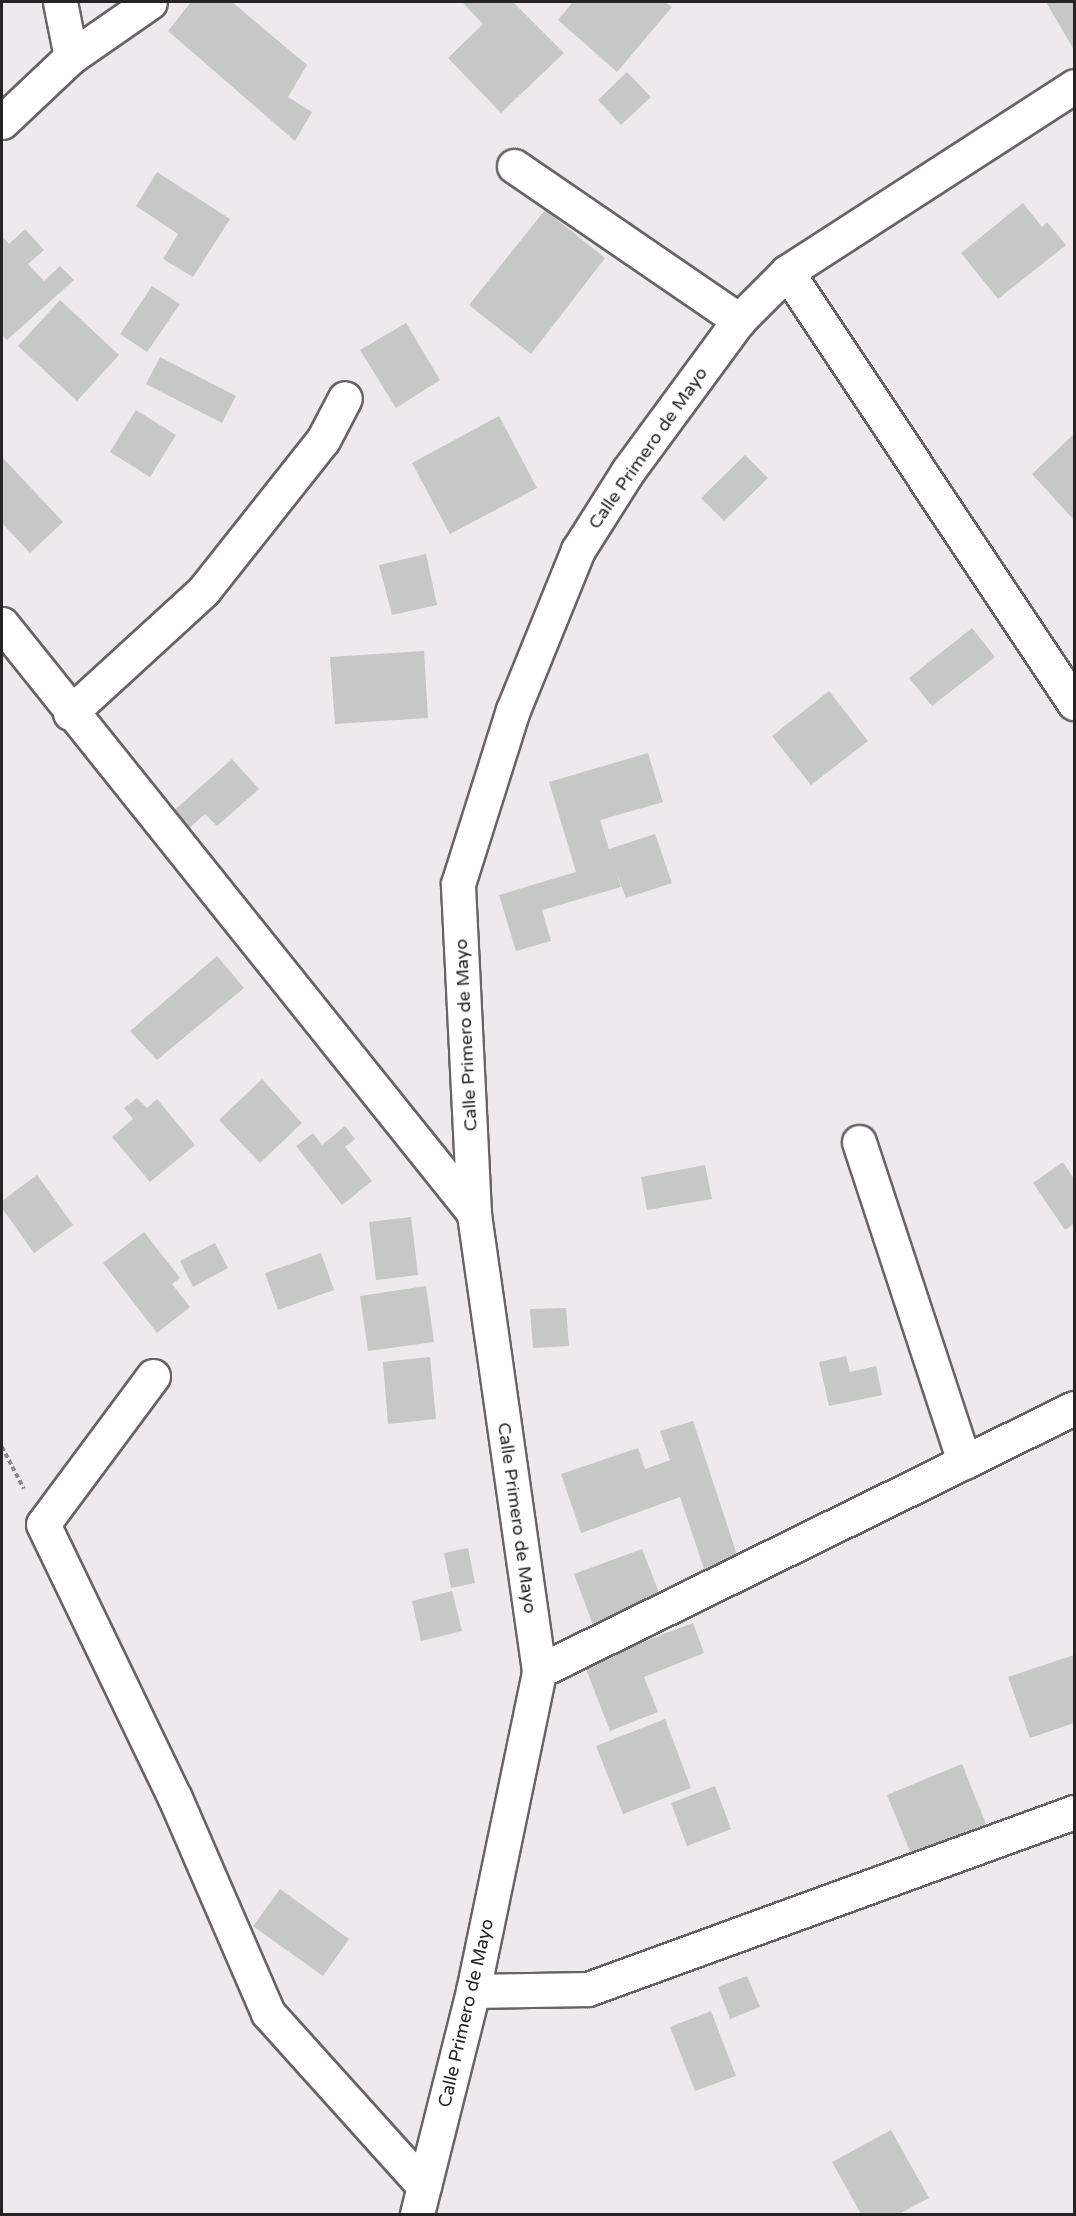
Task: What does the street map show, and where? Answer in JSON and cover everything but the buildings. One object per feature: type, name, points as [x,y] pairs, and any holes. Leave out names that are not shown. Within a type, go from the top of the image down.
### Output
[{"type":"street","points":[[60,2],[71,57]]},
{"type":"street","points":[[2,122],[71,57],[150,2]]},
{"type":"street","name":"Calle Primero de Mayo","points":[[421,2200],[473,1991],[539,1671],[474,1213],[458,884],[513,710],[578,550],[628,471],[739,320],[787,272],[1074,86]]},
{"type":"street","points":[[514,166],[739,320]]},
{"type":"street","points":[[787,272],[1074,704]]},
{"type":"street","points":[[70,713],[204,590],[323,440],[345,398]]},
{"type":"street","points":[[2,624],[70,713],[474,1213]]},
{"type":"street","points":[[859,1142],[963,1462]]},
{"type":"street","points":[[153,1376],[44,1524],[175,1798],[268,2013],[421,2200]]},
{"type":"street","points":[[539,1671],[1074,1408]]},
{"type":"street","points":[[473,1991],[588,1989],[1074,1812]]}]
